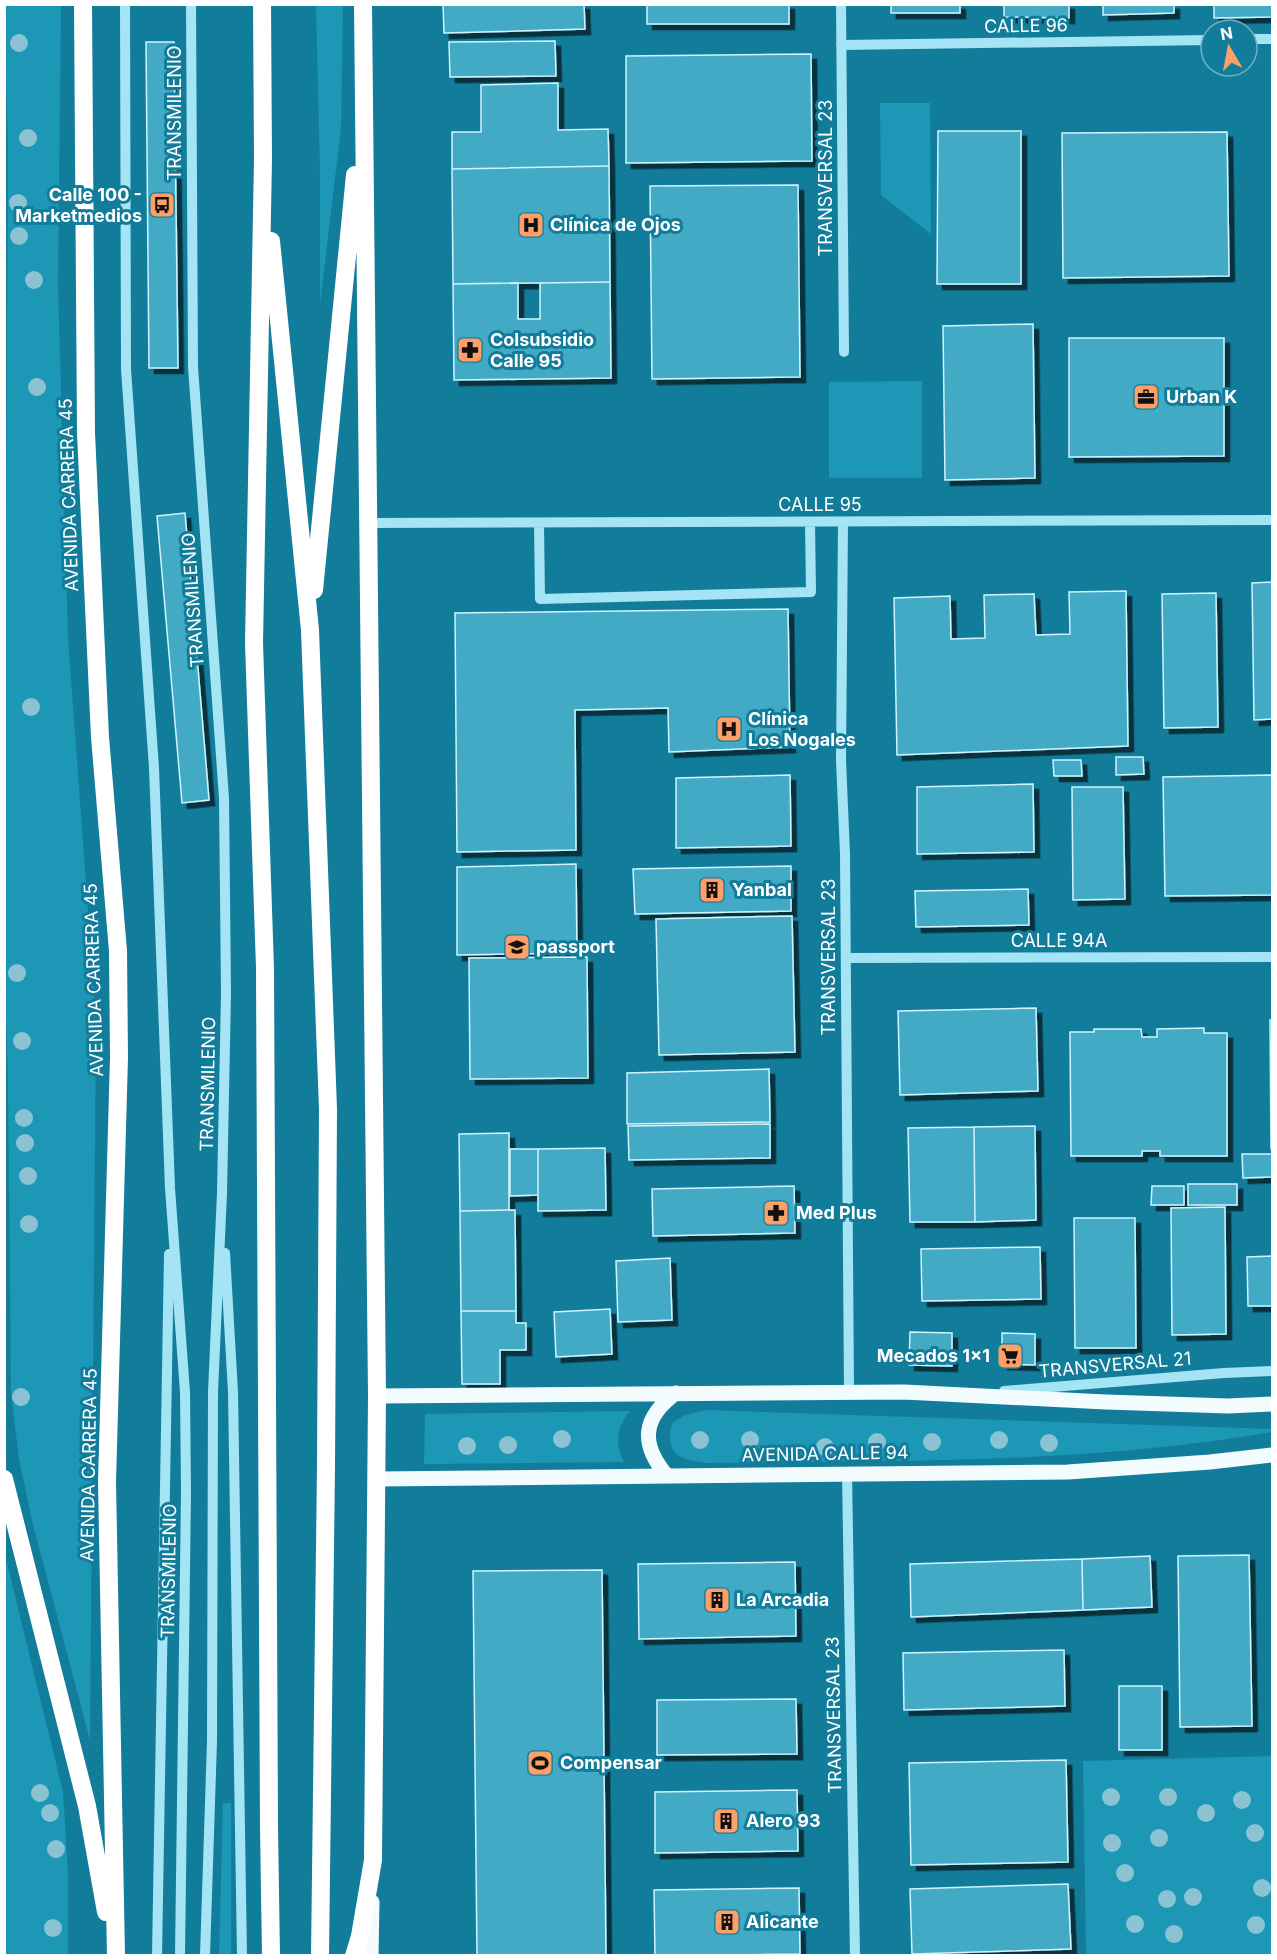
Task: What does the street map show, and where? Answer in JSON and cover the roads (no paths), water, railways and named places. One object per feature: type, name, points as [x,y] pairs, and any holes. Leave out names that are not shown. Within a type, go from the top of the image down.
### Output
[{"type":"highway","name":"AVENIDA CARRERA 45","points":[[83,4],[86,433],[100,737],[118,951],[119,1046],[107,1482],[115,1956]]},
{"type":"highway","points":[[262,4],[263,159],[254,643],[265,968],[268,1827],[271,1956]]},
{"type":"highway","points":[[354,1956],[360,1936],[373,1860],[377,1396],[363,4]]},
{"type":"highway","points":[[310,630],[364,85]]},
{"type":"highway","points":[[263,159],[310,630],[328,1108],[320,1956]]},
{"type":"highway","points":[[4,1479],[87,1806],[115,1956]]},
{"type":"main road","points":[[377,1396],[849,1392],[1195,1405],[1272,1404]]},
{"type":"main road","points":[[667,1476],[655,1462],[648,1435],[650,1421],[659,1407],[676,1393]]},
{"type":"main road","name":"AVENIDA CALLE 94","points":[[376,1479],[1068,1472],[1210,1462],[1272,1455]]},
{"type":"main road","points":[[371,1956],[373,1860]]},
{"type":"street","name":"TRANSMILENIO","points":[[125,4],[126,369],[154,768],[170,1188],[185,1392],[186,1492],[180,1956]]},
{"type":"street","name":"TRANSMILENIO","points":[[191,4],[193,367],[224,798],[226,993],[222,1193],[213,1392],[212,1742],[205,1956]]},
{"type":"street","name":"TRANSVERSAL 23","points":[[841,4],[844,352]]},
{"type":"street","name":"CALLE 96","points":[[842,45],[1199,40]]},
{"type":"street","name":"CALLE 95","points":[[368,523],[1272,520]]},
{"type":"street","points":[[539,523],[540,599],[811,592],[810,522]]},
{"type":"street","name":"TRANSVERSAL 23","points":[[843,522],[842,760],[846,958],[849,1392]]},
{"type":"street","name":"CALLE 94A","points":[[846,958],[1272,957]]},
{"type":"street","name":"TRANSMILENIO","points":[[157,1956],[170,1188]]},
{"type":"street","name":"TRANSMILENIO","points":[[222,1193],[233,1392],[243,1956]]},
{"type":"street","name":"TRANSVERSAL 21","points":[[961,1395],[1272,1371]]},
{"type":"street","name":"TRANSVERSAL 23","points":[[847,1474],[855,1956]]},
{"type":"place","name":"Calle 100 - Marketmedios","points":[[162,205]]},
{"type":"place","name":"Clínica de Ojos","points":[[531,225]]},
{"type":"place","name":"Colsubsidio Calle 95","points":[[470,350]]},
{"type":"place","name":"Urban K","points":[[1146,397]]},
{"type":"place","name":"Clínica Los Nogales","points":[[729,729]]},
{"type":"place","name":"Yanbal","points":[[712,890]]},
{"type":"place","name":"passport","points":[[517,947]]},
{"type":"place","name":"Med Plus","points":[[776,1213]]},
{"type":"place","name":"Mecados 1x1","points":[[1010,1356]]},
{"type":"place","name":"La Arcadia","points":[[717,1600]]},
{"type":"place","name":"Compensar","points":[[540,1763]]},
{"type":"place","name":"Alero 93","points":[[726,1821]]},
{"type":"place","name":"Alicante","points":[[727,1922]]}]
